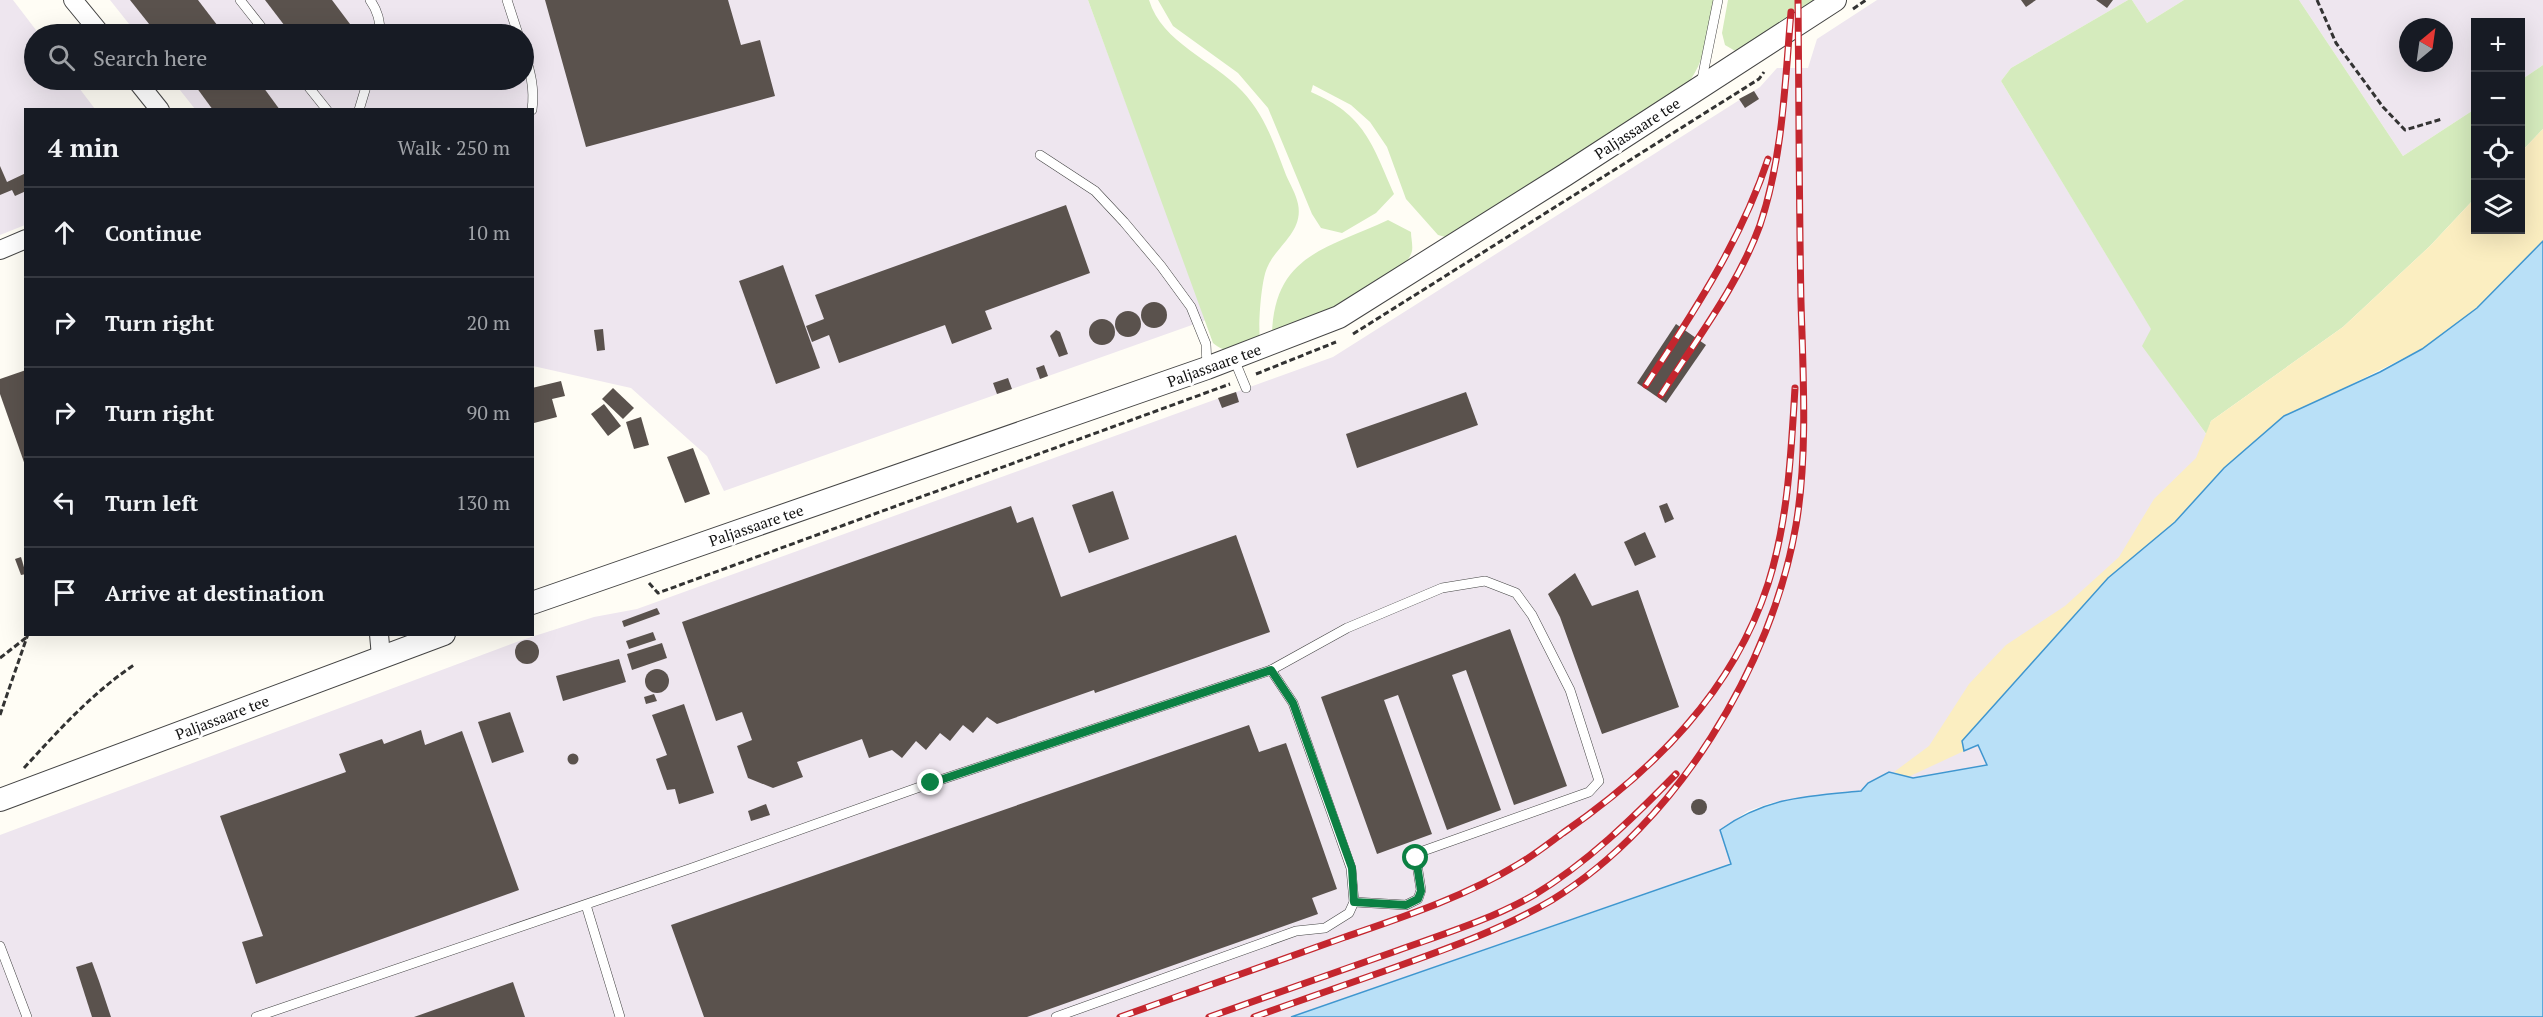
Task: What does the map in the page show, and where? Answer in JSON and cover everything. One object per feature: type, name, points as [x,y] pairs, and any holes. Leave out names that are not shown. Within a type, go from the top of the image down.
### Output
[{"type":"street","points":[[73,0],[93,24]]},
{"type":"street","name":"Paljassaare tee","points":[[534,602],[1234,359],[1339,317],[1565,175],[1835,0]]},
{"type":"street","points":[[144,90],[158,108]]},
{"type":"street","points":[[0,250],[24,240]]},
{"type":"street","name":"Paljassaare tee","points":[[0,800],[380,646],[433,636]]},
{"type":"lane","points":[[240,0],[259,24]]},
{"type":"lane","points":[[370,0],[378,15],[379,24]]},
{"type":"lane","points":[[507,0],[515,24]]},
{"type":"lane","points":[[1701,86],[1718,0]]},
{"type":"lane","points":[[311,90],[325,108]]},
{"type":"lane","points":[[360,108],[365,90]]},
{"type":"lane","points":[[532,108],[533,90]]},
{"type":"lane","points":[[1040,154],[1095,191],[1161,266],[1191,307],[1206,344],[1207,368]]},
{"type":"lane","points":[[1234,359],[1246,388]]},
{"type":"lane","points":[[256,1017],[585,905],[931,783],[1271,670],[1347,628],[1442,588],[1485,581],[1516,593],[1532,615],[1570,690],[1599,781],[1589,792],[1423,851],[1416,858],[1421,891],[1418,899],[1406,905],[1354,902]]},
{"type":"lane","points":[[1056,1017],[1296,931],[1325,928],[1349,913],[1354,902],[1352,868],[1293,703],[1271,670]]},
{"type":"lane","points":[[585,905],[620,1017]]},
{"type":"lane","points":[[0,946],[27,1017]]},
{"type":"path","points":[[2317,0],[2336,43],[2382,107],[2405,130],[2442,119]]},
{"type":"path","points":[[0,658],[28,636]]},
{"type":"path","points":[[0,715],[28,636]]},
{"type":"path","points":[[17,776],[63,726],[116,677],[134,665]]},
{"type":"shaded area","points":[[0,0],[13,0],[31,24],[24,24],[24,90],[81,90],[94,108],[24,108],[24,225],[0,235]]},
{"type":"shaded area","points":[[110,0],[1088,0],[1206,320],[724,491],[707,456],[631,388],[534,366],[534,108],[194,108],[180,90],[534,90],[534,24],[129,24]]},
{"type":"shaded area","points":[[1877,0],[2128,0],[2011,68],[2001,81],[2152,330],[2143,346],[2229,466],[2021,674],[1962,741],[1978,745],[1987,765],[1913,778],[1889,772],[1868,783],[1861,791],[1771,803],[1748,811],[1727,825],[1731,863],[1291,1017],[0,1017],[0,835],[522,640],[594,617],[637,609],[1333,357],[1760,87],[1777,68],[1808,68],[1817,39]]},
{"type":"shaded area","points":[[2132,0],[2184,0],[2147,23]]},
{"type":"shaded area","points":[[2299,0],[2543,0],[2543,65],[2525,77],[2525,18],[2471,18],[2471,112],[2403,156]]},
{"type":"green space","points":[[1088,0],[1149,0],[1156,15],[1176,40],[1242,91],[1263,120],[1296,197],[1299,214],[1293,231],[1271,260],[1265,274],[1260,304],[1260,340],[1230,350],[1213,343]]},
{"type":"green space","points":[[1158,0],[1715,0],[1702,56],[1686,86],[1449,238],[1438,235],[1406,199],[1387,147],[1370,122],[1351,105],[1313,85],[1311,92],[1344,111],[1364,133],[1394,194],[1376,213],[1342,233],[1321,228],[1312,214],[1268,108],[1238,73],[1173,26]]},
{"type":"green space","points":[[1728,0],[1818,0],[1737,52],[1725,45],[1722,33]]},
{"type":"green space","points":[[2128,0],[2132,0],[2147,23],[2184,0],[2299,0],[2403,156],[2471,112],[2471,202],[2430,246],[2343,327],[2211,421],[2207,435],[2142,346],[2151,329],[2001,81],[2011,68]]},
{"type":"green space","points":[[2543,65],[2543,129],[2525,148],[2525,126],[2525,77]]},
{"type":"green space","points":[[1388,220],[1411,232],[1412,251],[1405,263],[1391,276],[1350,300],[1272,335],[1275,308],[1282,287],[1293,271],[1308,258],[1325,248]]},
{"type":"sand","points":[[2543,129],[2543,241],[2477,308],[2422,349],[2310,405],[2224,468],[2175,522],[2108,578],[1962,741],[1964,751],[1906,778],[1894,772],[1929,746],[1969,684],[2006,645],[2065,606],[2119,557],[2154,499],[2196,458],[2211,421],[2343,327],[2430,246],[2471,202],[2471,234],[2525,234],[2525,148]]},
{"type":"water","points":[[2543,241],[2543,1017],[1291,1017],[1731,864],[1720,830],[1737,819],[1771,804],[1805,797],[1861,791],[1868,783],[1889,772],[1913,778],[1987,765],[1978,745],[1964,751],[1962,741],[2108,578],[2175,522],[2224,468],[2284,416],[2380,372],[2422,349],[2477,308]]},
{"type":"building","points":[[130,0],[198,0],[216,24],[149,24]]},
{"type":"building","points":[[265,0],[332,0],[350,24],[283,24]]},
{"type":"building","points":[[545,0],[728,0],[741,45],[760,40],[775,96],[586,147]]},
{"type":"building","points":[[2021,0],[2036,0],[2026,7]]},
{"type":"building","points":[[2096,0],[2113,0],[2107,8]]},
{"type":"building","points":[[198,90],[265,90],[279,108],[212,108]]},
{"type":"building","points":[[1754,91],[1759,99],[1745,108],[1739,99]]},
{"type":"building","points":[[0,166],[7,182],[24,174],[24,192],[15,196],[12,190],[0,195]]},
{"type":"building","points":[[1066,205],[1090,273],[985,311],[992,329],[952,344],[945,325],[839,363],[829,335],[812,342],[806,326],[824,319],[815,295]]},
{"type":"building","points":[[783,265],[820,368],[776,384],[739,281]]},
{"type":"building","points":[[1154,302],[1163,306],[1167,315],[1163,324],[1154,328],[1145,324],[1141,315],[1145,306]]},
{"type":"building","points":[[1128,311],[1137,315],[1141,324],[1137,333],[1128,337],[1119,333],[1115,324],[1119,315]]},
{"type":"building","points":[[1102,319],[1111,323],[1115,332],[1111,341],[1102,345],[1093,341],[1089,332],[1093,323]]},
{"type":"building","points":[[1676,324],[1706,345],[1666,403],[1637,383]]},
{"type":"building","points":[[603,329],[605,350],[597,351],[594,330]]},
{"type":"building","points":[[1056,330],[1060,332],[1068,354],[1059,357],[1050,336]]},
{"type":"building","points":[[1044,365],[1048,376],[1040,379],[1036,368]]},
{"type":"building","points":[[24,371],[24,462],[0,394],[0,379]]},
{"type":"building","points":[[1008,378],[1012,389],[997,394],[993,383]]},
{"type":"building","points":[[561,381],[565,396],[552,399],[557,417],[534,423],[534,388]]},
{"type":"building","points":[[613,388],[634,408],[623,419],[602,399]]},
{"type":"building","points":[[1236,392],[1239,402],[1222,408],[1218,398]]},
{"type":"building","points":[[1466,392],[1478,425],[1357,468],[1346,434]]},
{"type":"building","points":[[604,404],[621,426],[608,436],[591,414]]},
{"type":"building","points":[[641,417],[649,445],[634,449],[626,422]]},
{"type":"building","points":[[693,448],[710,494],[685,503],[667,457]]},
{"type":"building","points":[[1113,491],[1129,539],[1089,553],[1072,505]]},
{"type":"building","points":[[1667,503],[1674,519],[1665,523],[1659,506]]},
{"type":"building","points":[[1011,506],[1017,523],[1033,517],[1061,597],[1236,535],[1270,632],[1095,693],[1094,690],[997,724],[987,717],[973,733],[963,725],[950,741],[940,733],[926,750],[916,741],[902,758],[892,750],[869,758],[862,739],[797,762],[803,777],[773,788],[748,778],[737,746],[752,740],[742,712],[716,721],[682,622]]},
{"type":"building","points":[[1645,532],[1656,557],[1635,566],[1624,542]]},
{"type":"building","points":[[21,557],[24,574],[21,575],[15,559]]},
{"type":"building","points":[[1575,573],[1592,606],[1638,590],[1679,707],[1602,734],[1560,617],[1548,594]]},
{"type":"building","points":[[657,608],[660,614],[624,627],[622,621]]},
{"type":"building","points":[[1510,629],[1567,786],[1514,805],[1466,670],[1452,675],[1501,810],[1447,830],[1398,695],[1384,700],[1432,834],[1377,854],[1321,697]]},
{"type":"building","points":[[653,632],[656,640],[629,649],[626,641]]},
{"type":"building","points":[[527,640],[535,644],[539,652],[535,660],[527,664],[519,660],[515,652],[519,644]]},
{"type":"building","points":[[662,643],[667,658],[632,670],[627,654]]},
{"type":"building","points":[[619,659],[626,682],[563,701],[556,676]]},
{"type":"building","points":[[657,669],[666,672],[669,681],[666,690],[657,693],[648,690],[645,681],[648,672]]},
{"type":"building","points":[[654,694],[657,701],[646,704],[644,697]]},
{"type":"building","points":[[684,704],[714,793],[679,804],[675,789],[667,790],[656,759],[667,755],[652,715]]},
{"type":"building","points":[[510,712],[524,752],[492,763],[478,722]]},
{"type":"building","points":[[1249,725],[1259,752],[1286,743],[1337,889],[1312,898],[1318,914],[1027,1017],[704,1017],[671,925]]},
{"type":"building","points":[[421,730],[425,745],[462,731],[519,890],[256,984],[242,942],[263,936],[220,816],[346,772],[339,754],[382,739],[384,744]]},
{"type":"building","points":[[573,754],[577,755],[577,763],[573,764],[569,763],[568,759],[569,755]]},
{"type":"building","points":[[1696,799],[1702,799],[1707,807],[1705,813],[1696,815],[1691,810],[1691,804]]},
{"type":"building","points":[[766,804],[770,815],[751,821],[748,811]]},
{"type":"building","points":[[92,962],[111,1017],[92,1017],[76,967]]},
{"type":"building","points":[[513,982],[525,1017],[414,1017]]},
{"type":"railway","points":[[1254,1017],[1456,945],[1495,929],[1552,900],[1597,868],[1639,829],[1677,785],[1712,737],[1741,686],[1765,632],[1784,578],[1800,498],[1804,414],[1800,264],[1798,0]]},
{"type":"railway","points":[[1661,395],[1728,291],[1751,248],[1760,225],[1774,173],[1778,146],[1791,12]]},
{"type":"railway","points":[[1646,385],[1730,248],[1768,159]]},
{"type":"railway","points":[[1120,1017],[1411,914],[1476,887],[1540,850],[1596,809],[1659,755],[1712,694],[1734,660],[1753,623],[1768,584],[1784,512],[1795,388]]},
{"type":"railway","points":[[1209,1017],[1450,932],[1518,904],[1554,882],[1591,854],[1676,774]]},
{"type":"route","points":[[931,783],[1271,670],[1293,703],[1352,868],[1354,902],[1406,905],[1418,899],[1421,891],[1416,858]]}]
